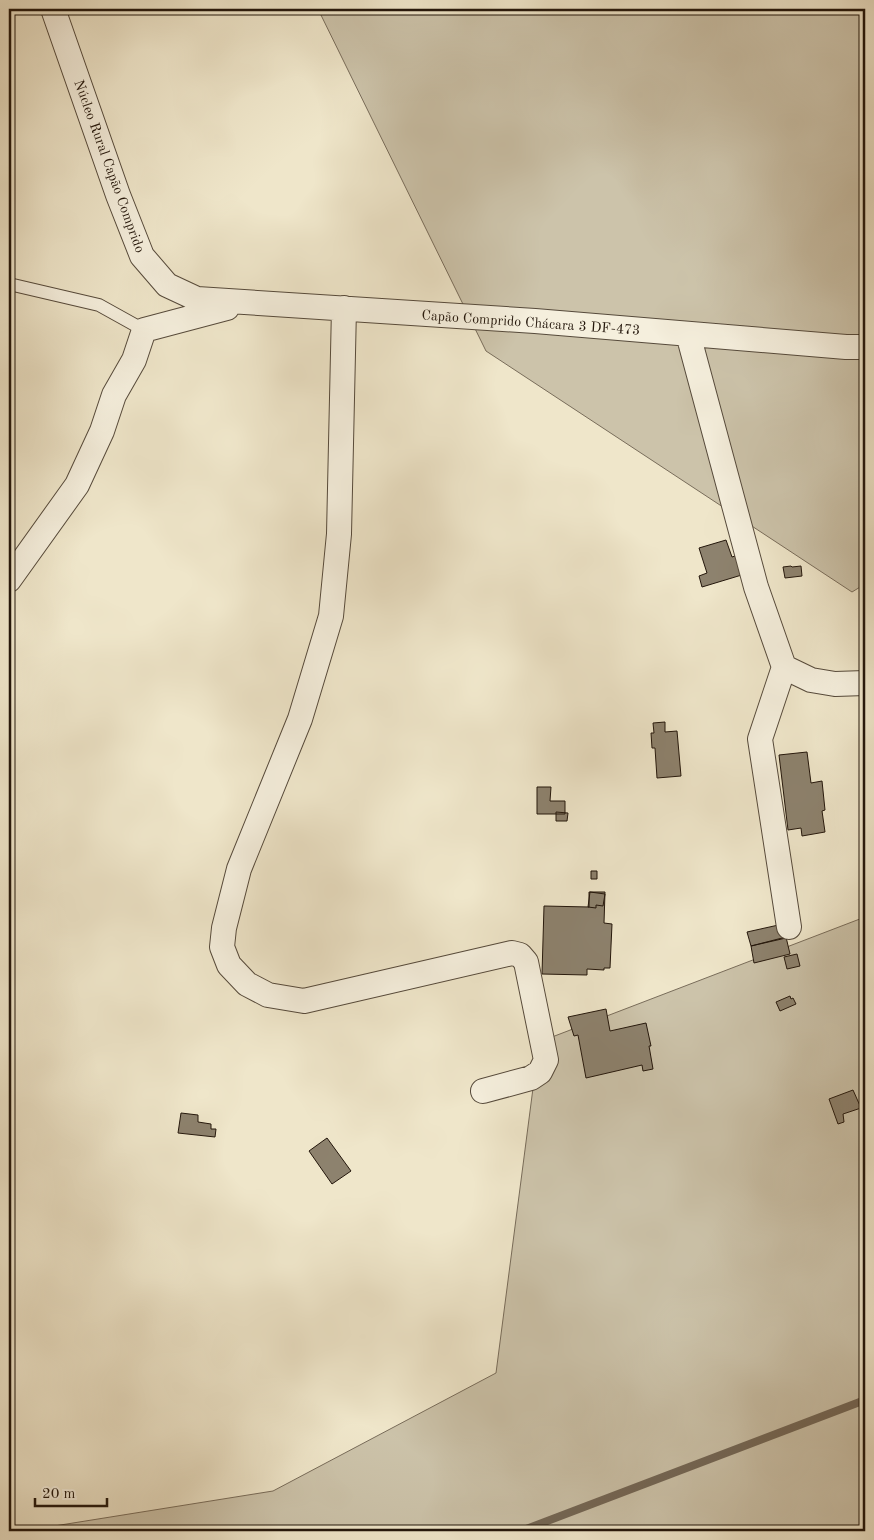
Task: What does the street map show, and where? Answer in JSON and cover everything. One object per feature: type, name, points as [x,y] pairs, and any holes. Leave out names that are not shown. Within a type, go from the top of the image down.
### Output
[{"type":"street","name":"Núcleo Rural Capão Comprido","points":[[53,9],[118,195],[142,256],[167,285],[197,299]]},
{"type":"street","name":"Capão Comprido Chácara 3 DF-473","points":[[197,299],[535,321],[865,347]]},
{"type":"street","points":[[9,580],[77,486],[102,431],[114,395],[134,360],[144,330],[248,302]]},
{"type":"street","points":[[344,308],[339,534],[330,616],[300,719],[239,869],[224,928],[222,947],[229,965],[248,984],[268,995],[304,1001],[512,953],[520,955],[526,962],[546,1060],[540,1072],[531,1078],[483,1091]]},
{"type":"street","points":[[688,334],[756,588],[784,667],[760,739],[790,927]]},
{"type":"street","points":[[784,667],[811,680],[835,684],[865,683]]},
{"type":"lane","points":[[9,284],[98,305],[144,330]]},
{"type":"shaded area","points":[[318,9],[865,9],[865,584],[852,592],[486,351]]},
{"type":"shaded area","points":[[865,917],[865,1531],[23,1531],[273,1491],[496,1373],[539,1042]]},
{"type":"building","points":[[726,540],[732,557],[738,555],[745,574],[702,587],[699,576],[707,573],[699,548]]},
{"type":"building","points":[[801,566],[802,576],[785,578],[783,567]]},
{"type":"building","points":[[665,722],[665,732],[677,731],[681,776],[657,778],[655,748],[652,748],[651,733],[654,733],[653,723]]},
{"type":"building","points":[[807,752],[811,783],[822,781],[825,810],[822,811],[825,832],[802,836],[801,828],[788,830],[779,755]]},
{"type":"building","points":[[537,787],[551,787],[550,801],[565,801],[565,814],[537,814]]},
{"type":"building","points":[[556,812],[568,813],[567,821],[556,821]]},
{"type":"building","points":[[591,871],[597,871],[597,879],[591,879]]},
{"type":"building","points":[[589,892],[605,892],[604,923],[612,924],[610,968],[604,968],[604,970],[587,969],[587,975],[542,974],[544,906],[589,907]]},
{"type":"building","points":[[590,892],[605,894],[603,906],[596,905],[596,908],[588,907]]},
{"type":"building","points":[[783,924],[786,938],[751,946],[747,932]]},
{"type":"building","points":[[786,937],[790,954],[754,963],[751,946]]},
{"type":"building","points":[[797,954],[800,966],[787,969],[784,957]]},
{"type":"building","points":[[790,996],[796,1004],[780,1011],[776,1002]]},
{"type":"building","points":[[606,1009],[610,1031],[646,1023],[653,1069],[643,1071],[642,1065],[586,1078],[578,1035],[574,1036],[568,1017]]},
{"type":"building","points":[[853,1090],[861,1108],[843,1114],[844,1122],[838,1124],[829,1099]]},
{"type":"building","points":[[181,1113],[198,1115],[198,1122],[211,1124],[211,1129],[216,1129],[215,1137],[178,1133]]},
{"type":"building","points":[[327,1138],[351,1171],[332,1184],[309,1151]]},
{"type":"waterway","points":[[521,1531],[865,1400]]}]
